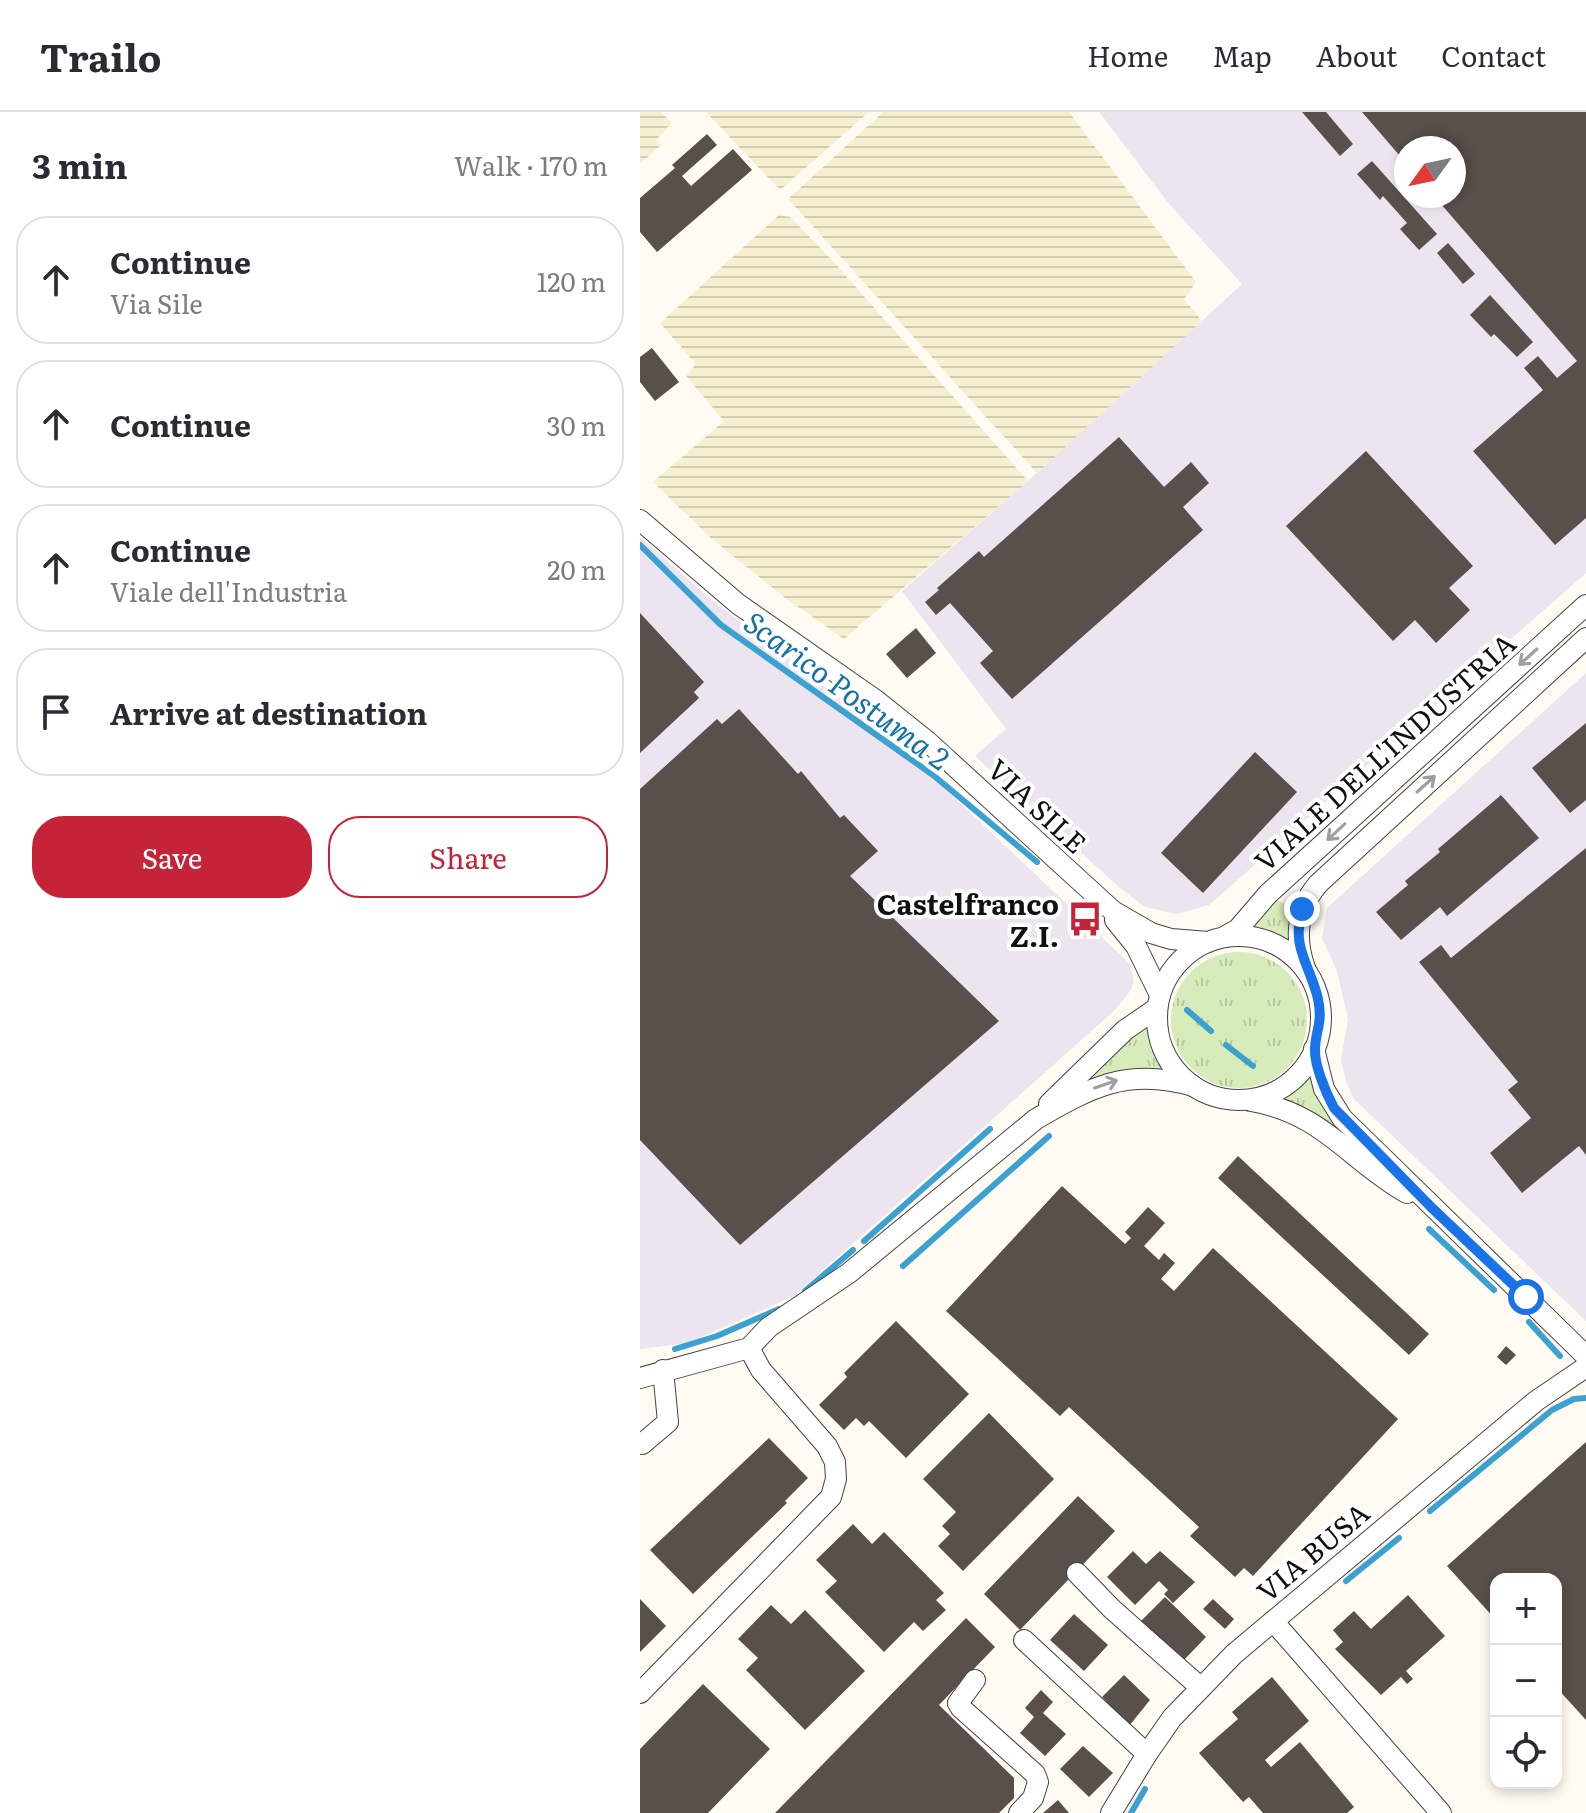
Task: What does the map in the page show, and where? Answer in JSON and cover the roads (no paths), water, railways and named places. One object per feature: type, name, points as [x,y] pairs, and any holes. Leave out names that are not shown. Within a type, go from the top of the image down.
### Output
[{"type":"street","name":"VIA SILE","points":[[640,520],[738,604],[877,701],[927,741],[1095,896],[1131,923],[1171,939],[1215,940]]},
{"type":"street","name":"VIALE DELL'INDUSTRIA","points":[[1215,940],[1238,929],[1268,894],[1586,605]]},
{"type":"street","name":"VIALE DELL'INDUSTRIA","points":[[1308,975],[1298,932],[1302,909],[1309,894],[1586,638]]},
{"type":"street","name":"VIA SILE","points":[[1095,896],[1136,946],[1159,1001]]},
{"type":"street","points":[[1193,1086],[1174,1068],[1162,1046],[1157,1020],[1159,1001],[1169,976],[1182,959],[1215,940],[1247,937],[1271,943],[1292,956],[1308,975],[1318,999],[1320,1024],[1314,1049],[1301,1072],[1269,1095],[1243,1100]]},
{"type":"street","points":[[640,1378],[749,1348],[769,1327],[849,1273],[1036,1119],[1108,1045],[1159,1001]]},
{"type":"street","points":[[1314,1049],[1324,1089],[1334,1108],[1432,1208],[1586,1356]]},
{"type":"street","points":[[1036,1119],[1095,1087],[1119,1079],[1156,1077],[1193,1086],[1217,1097],[1268,1104],[1294,1113],[1330,1134],[1382,1178],[1432,1208]]},
{"type":"street","points":[[1330,1134],[1352,1142],[1380,1164],[1388,1162]]},
{"type":"street","points":[[640,1693],[831,1497],[836,1479],[835,1462],[827,1446],[761,1370],[749,1348]]},
{"type":"street","name":"VIA BUSA","points":[[1111,1813],[1172,1718],[1200,1687],[1273,1621],[1536,1401],[1586,1367]]},
{"type":"street","points":[[641,1447],[668,1422],[663,1370]]},
{"type":"street","points":[[1077,1573],[1112,1609],[1200,1687]]},
{"type":"street","points":[[1273,1621],[1441,1813]]},
{"type":"street","points":[[1024,1640],[1147,1754]]},
{"type":"street","points":[[975,1680],[958,1703],[961,1708],[1035,1774],[1038,1782],[1033,1798],[1019,1813]]},
{"type":"waterway","name":"Scarico Postuma 2","points":[[640,545],[721,625],[933,775],[1037,862]]},
{"type":"waterway","name":"Scarico Postuma 2","points":[[1187,1010],[1211,1031]]},
{"type":"waterway","points":[[1226,1045],[1253,1066]]},
{"type":"waterway","points":[[864,1241],[990,1129]]},
{"type":"waterway","name":"Scarico Postuma 2","points":[[903,1266],[1049,1136]]},
{"type":"waterway","points":[[1429,1229],[1494,1290]]},
{"type":"waterway","points":[[805,1291],[853,1250]]},
{"type":"waterway","points":[[675,1349],[717,1336],[779,1309]]},
{"type":"waterway","points":[[1529,1322],[1560,1356]]},
{"type":"waterway","points":[[1430,1511],[1552,1410],[1574,1399],[1586,1398]]},
{"type":"waterway","points":[[1346,1581],[1399,1538]]},
{"type":"waterway","points":[[1131,1813],[1145,1789]]},
{"type":"place","name":"Castelfranco Z.I.","points":[[1085,919]]}]
